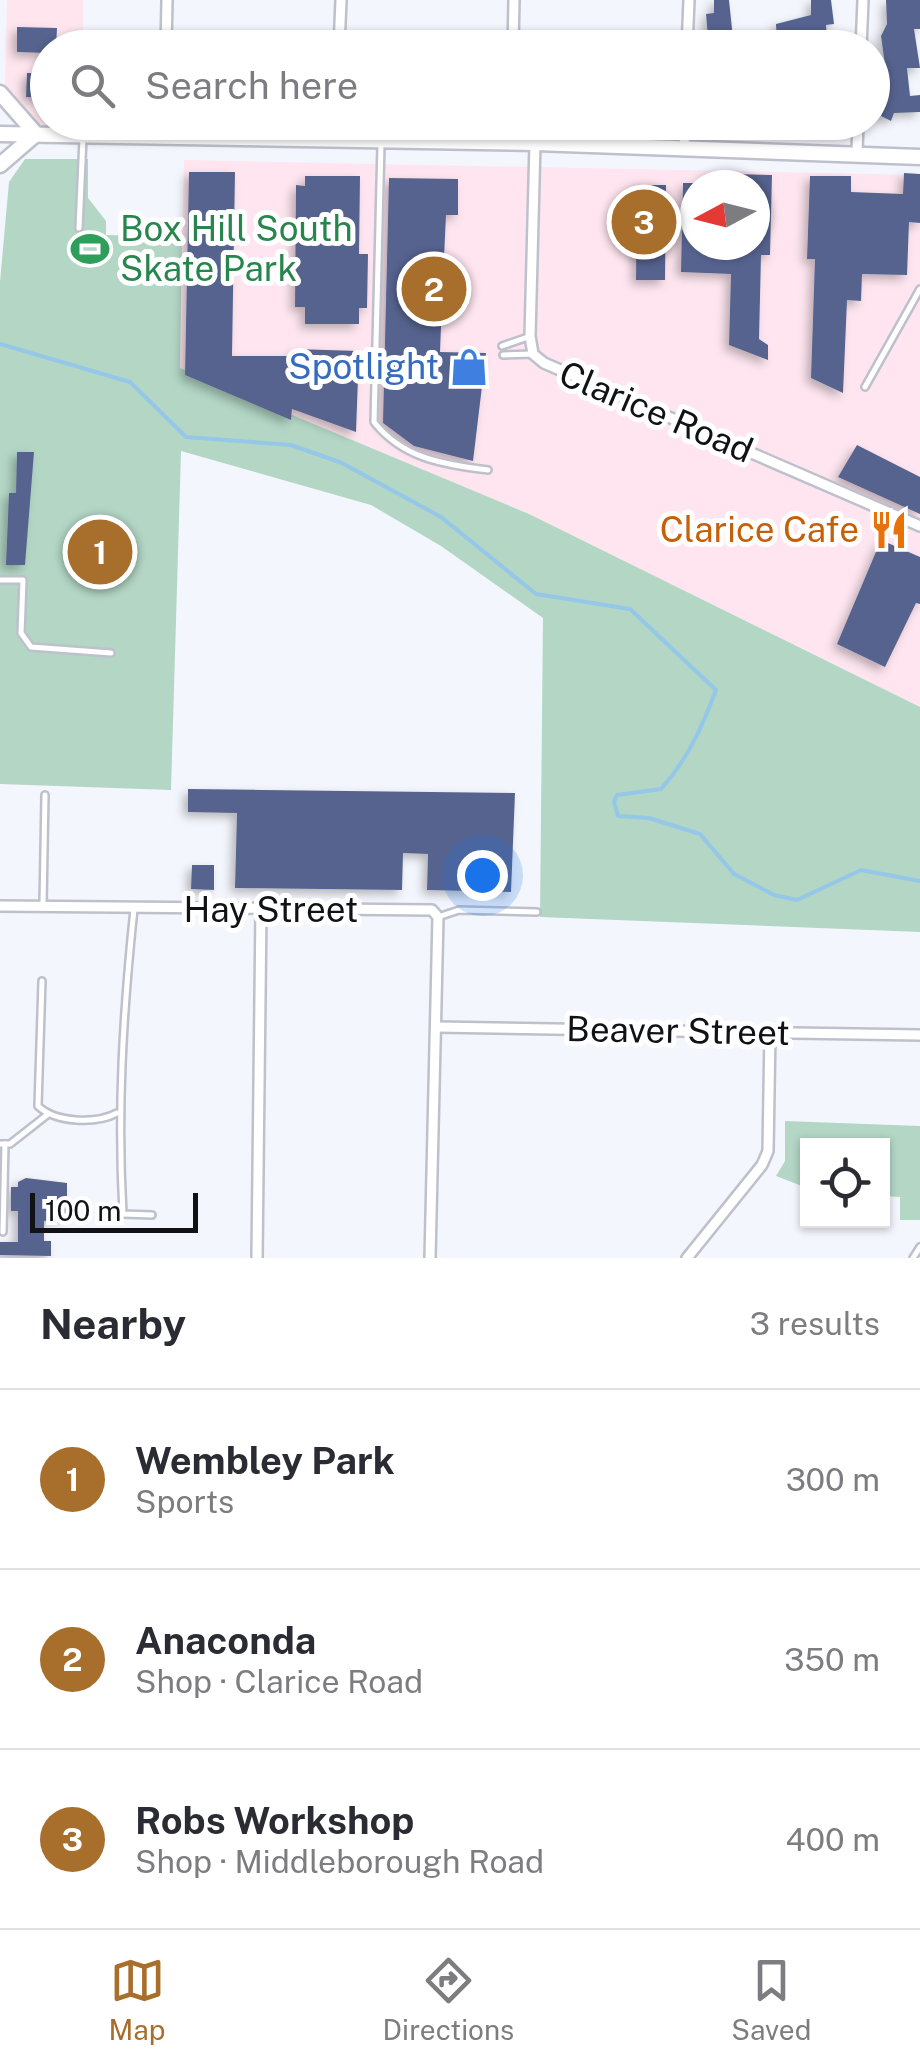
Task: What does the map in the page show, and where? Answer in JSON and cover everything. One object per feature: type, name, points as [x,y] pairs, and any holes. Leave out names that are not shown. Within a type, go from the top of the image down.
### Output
[{"type":"main road","points":[[0,93],[30,127]]},
{"type":"main road","points":[[0,134],[30,134]]},
{"type":"main road","points":[[0,164],[30,139]]},
{"type":"main road","points":[[336,140],[857,152],[920,157]]},
{"type":"street","points":[[166,30],[167,0]]},
{"type":"street","points":[[340,30],[341,0]]},
{"type":"street","points":[[513,30],[514,0]]},
{"type":"street","points":[[688,30],[689,0]]},
{"type":"street","points":[[862,30],[863,0]]},
{"type":"street","points":[[684,140],[684,148]]},
{"type":"street","points":[[857,140],[857,152]]},
{"type":"street","name":"Clarice Road","points":[[535,143],[530,336],[534,354],[544,364],[920,526]]},
{"type":"street","name":"Hay Street","points":[[0,906],[432,910],[438,917]]},
{"type":"street","points":[[257,1258],[262,909]]},
{"type":"street","points":[[430,1258],[438,917]]},
{"type":"street","name":"Beaver Street","points":[[436,1027],[920,1035]]},
{"type":"street","points":[[687,1258],[762,1165],[768,1151],[770,1032]]},
{"type":"lane","points":[[79,228],[83,140]]},
{"type":"lane","points":[[381,140],[374,422],[391,444],[441,464],[488,470]]},
{"type":"lane","points":[[865,387],[920,288]]},
{"type":"lane","points":[[502,346],[530,336]]},
{"type":"lane","points":[[502,355],[534,354]]},
{"type":"lane","points":[[0,580],[23,580],[20,632],[31,647],[111,653]]},
{"type":"lane","points":[[43,907],[46,795]]},
{"type":"lane","points":[[134,910],[117,1113],[122,1214],[152,1215]]},
{"type":"lane","name":"Hay Street","points":[[438,917],[459,910],[536,912]]},
{"type":"lane","points":[[42,981],[38,1106],[48,1115],[101,1121],[117,1113]]},
{"type":"lane","points":[[3,1232],[2,1144],[48,1115]]},
{"type":"lane","points":[[914,1258],[920,1248]]},
{"type":"shaded area","points":[[7,0],[83,0],[83,30],[30,30],[30,121],[24,119],[5,91]]},
{"type":"shaded area","points":[[184,160],[680,170],[680,260],[770,260],[770,172],[920,175],[920,707],[529,514],[179,368]]},
{"type":"green space","points":[[25,159],[88,159],[88,198],[106,221],[106,235],[182,237],[180,368],[529,514],[920,707],[920,932],[540,917],[543,618],[441,546],[371,505],[181,451],[171,790],[0,784],[0,282],[9,182]]},
{"type":"green space","points":[[785,1121],[920,1126],[920,1220],[900,1220],[900,1197],[890,1196],[890,1138],[800,1138],[800,1185],[776,1176],[785,1161]]},
{"type":"building","points":[[714,0],[729,0],[732,30],[707,30],[706,14],[714,13]]},
{"type":"building","points":[[811,0],[831,0],[834,24],[826,25],[826,30],[776,30],[776,24],[811,15]]},
{"type":"building","points":[[886,0],[920,0],[920,29],[914,29],[920,68],[907,68],[910,96],[920,95],[920,112],[894,113],[891,121],[890,30],[884,30]]},
{"type":"building","points":[[17,27],[57,28],[30,30],[30,52],[17,52]]},
{"type":"building","points":[[27,73],[30,73],[30,97],[26,97]]},
{"type":"building","points":[[189,172],[235,172],[232,356],[294,356],[294,349],[359,351],[356,432],[292,409],[291,420],[185,375]]},
{"type":"building","points":[[904,173],[920,174],[920,223],[909,222],[907,275],[862,274],[861,301],[847,300],[843,393],[811,378],[815,259],[807,259],[810,176],[851,176],[851,192],[903,194]]},
{"type":"building","points":[[770,175],[772,175],[770,255]]},
{"type":"building","points":[[305,176],[360,176],[359,254],[368,254],[367,308],[359,308],[359,324],[305,324],[305,307],[295,307],[296,185],[305,186]]},
{"type":"building","points":[[389,178],[458,179],[458,215],[446,215],[443,279],[450,279],[449,301],[442,301],[440,352],[486,353],[473,461],[414,446],[383,423]]},
{"type":"building","points":[[637,185],[666,185],[665,280],[636,280]]},
{"type":"building","points":[[681,260],[761,260],[759,339],[768,345],[768,360],[729,345],[731,274],[681,272]]},
{"type":"building","points":[[857,445],[920,477],[920,514],[838,477]]},
{"type":"building","points":[[17,452],[34,452],[25,565],[6,565],[9,493],[16,493]]},
{"type":"building","points":[[881,540],[920,557],[920,604],[916,603],[885,667],[837,644]]},
{"type":"building","points":[[188,789],[515,793],[511,892],[427,890],[428,854],[403,853],[402,890],[235,888],[237,813],[188,812]]},
{"type":"building","points":[[192,865],[214,865],[214,890],[191,889]]},
{"type":"building","points":[[26,1178],[67,1183],[67,1217],[44,1221],[44,1241],[51,1241],[51,1256],[0,1255],[0,1242],[18,1242],[18,1211],[11,1211],[11,1187],[18,1187],[18,1182]]},
{"type":"waterway","points":[[0,344],[130,382],[186,437],[291,445],[342,463],[441,517],[536,594],[630,609],[716,690],[693,742],[671,778],[661,789],[617,795],[614,802],[618,816],[649,818],[700,834],[734,874],[774,895],[797,900],[861,870],[920,881]]},
{"type":"place","name":"Robs Workshop","points":[[644,222]]},
{"type":"place","name":"Box Hill South Skate Park","points":[[90,249]]},
{"type":"place","name":"Anaconda","points":[[434,289]]},
{"type":"place","name":"Spotlight","points":[[469,367]]},
{"type":"place","name":"Clarice Cafe","points":[[889,530]]},
{"type":"place","name":"Wembley Park","points":[[100,552]]}]
